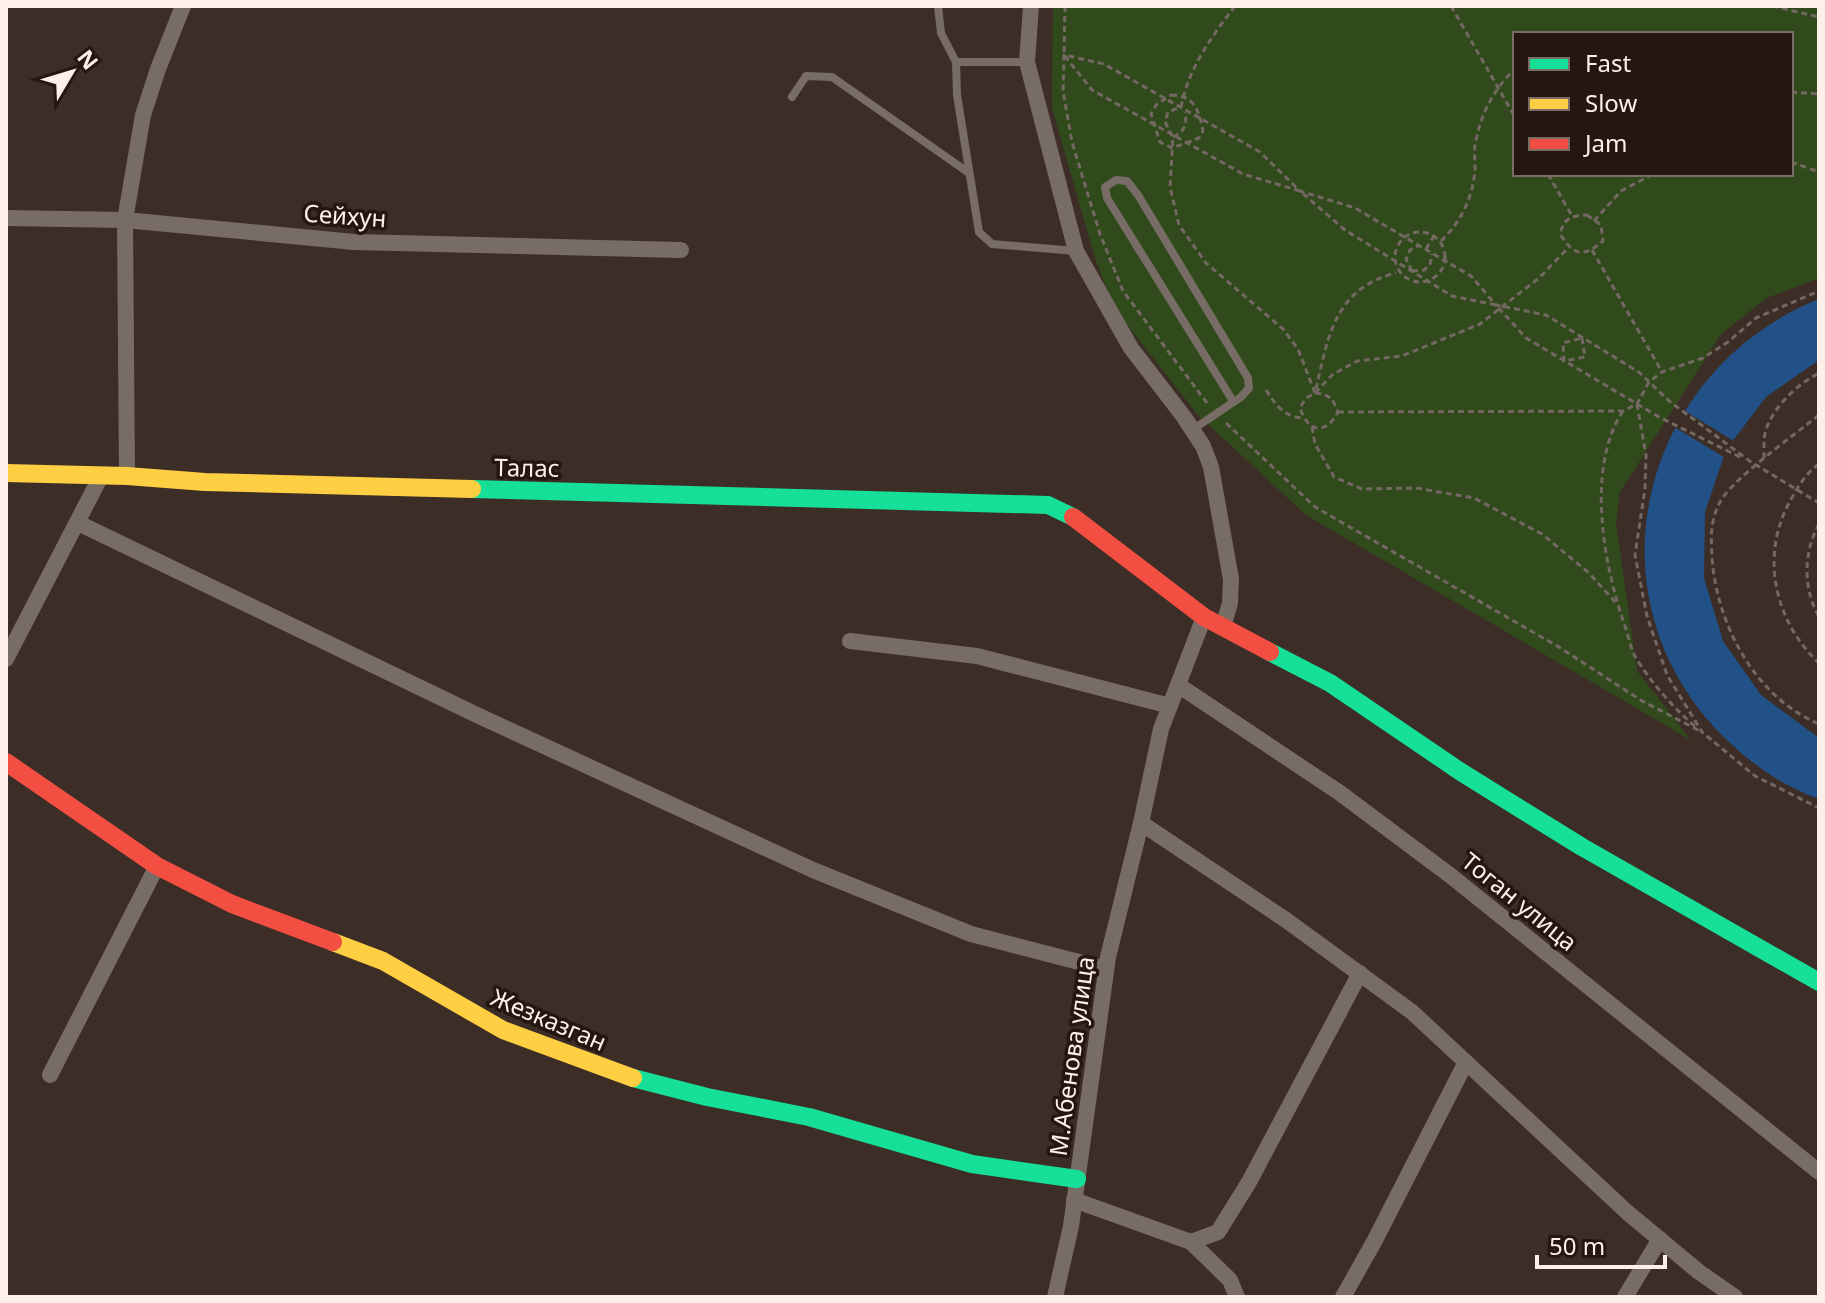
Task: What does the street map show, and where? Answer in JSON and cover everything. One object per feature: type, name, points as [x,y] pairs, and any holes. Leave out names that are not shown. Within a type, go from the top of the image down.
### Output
[{"type":"street","points":[[127,476],[125,220],[143,115],[183,6]]},
{"type":"street","points":[[1031,6],[1027,62],[1076,251],[1131,348],[1203,446],[1211,467],[1231,579],[1230,603],[1223,627]]},
{"type":"street","name":"Сейхун","points":[[6,218],[125,220],[354,242],[681,250]]},
{"type":"street","name":"Талас","points":[[6,473],[127,476],[205,482],[1048,505],[1080,520],[1204,617]]},
{"type":"street","points":[[6,659],[101,476]]},
{"type":"street","points":[[78,523],[479,716],[813,870],[971,934],[1106,969]]},
{"type":"street","points":[[1204,617],[1342,691],[1461,772],[1582,847],[1819,982]]},
{"type":"street","name":"М.Абенова улица","points":[[1055,1297],[1074,1200],[1106,969],[1161,729],[1204,617]]},
{"type":"street","points":[[850,641],[977,656],[1170,706]]},
{"type":"street","name":"Тоган улица","points":[[1178,685],[1340,793],[1451,876],[1819,1172]]},
{"type":"street","name":"Жезказган","points":[[6,762],[157,866],[232,904],[383,961],[503,1030],[627,1077],[809,1117],[972,1164],[1077,1179]]},
{"type":"street","points":[[1141,823],[1286,920],[1412,1012],[1660,1239],[1735,1297]]},
{"type":"street","points":[[50,1075],[157,866]]},
{"type":"street","points":[[1191,1242],[1218,1232],[1226,1220],[1360,973]]},
{"type":"street","points":[[1343,1297],[1466,1062]]},
{"type":"street","points":[[1074,1200],[1191,1242],[1230,1280],[1237,1297]]},
{"type":"street","points":[[1625,1297],[1660,1239]]},
{"type":"lane","points":[[938,6],[941,33],[956,62],[957,95],[979,232],[992,244],[1076,251]]},
{"type":"lane","points":[[956,62],[1027,62]]},
{"type":"lane","points":[[792,97],[806,76],[832,77],[969,173]]},
{"type":"lane","points":[[1192,430],[1241,397],[1249,388],[1248,378],[1138,195],[1127,181],[1116,180],[1105,187],[1107,198],[1233,401]]},
{"type":"path","points":[[1173,137],[1182,132],[1187,123],[1182,108],[1183,95],[1210,38],[1235,6]]},
{"type":"path","points":[[1451,6],[1513,114]]},
{"type":"path","points":[[1772,6],[1819,17]]},
{"type":"path","points":[[1795,13],[1797,6]]},
{"type":"path","points":[[1066,8],[1063,91],[1072,142],[1096,222],[1123,291],[1216,414],[1315,507],[1559,647],[1642,701],[1702,732]]},
{"type":"path","points":[[1064,55],[1104,64],[1260,152],[1345,230],[1452,296],[1546,315],[1640,373],[1669,401],[1751,462]]},
{"type":"path","points":[[1064,55],[1092,90],[1173,137],[1243,174],[1355,208],[1471,276],[1496,305]]},
{"type":"path","points":[[1441,241],[1456,226],[1469,199],[1475,146],[1484,112],[1497,86],[1513,71]]},
{"type":"path","points":[[1793,92],[1819,94]]},
{"type":"path","points":[[1183,95],[1195,104],[1203,131],[1199,138],[1172,148],[1160,142],[1151,114],[1165,98],[1183,95]]},
{"type":"path","points":[[1182,108],[1168,112],[1165,122],[1173,137],[1170,187],[1179,225],[1206,263],[1283,329],[1298,349],[1315,393]]},
{"type":"path","points":[[1793,163],[1819,172]]},
{"type":"path","points":[[1549,176],[1572,216]]},
{"type":"path","points":[[1594,221],[1621,191],[1649,176]]},
{"type":"path","points":[[1587,215],[1601,225],[1603,241],[1592,250],[1581,253],[1569,247],[1560,234],[1563,223],[1572,216],[1587,215]]},
{"type":"path","points":[[1415,232],[1427,232],[1434,236],[1441,241],[1445,260],[1442,271],[1428,281],[1418,283],[1398,273],[1395,249],[1404,236],[1415,232]]},
{"type":"path","points":[[1426,249],[1434,236]]},
{"type":"path","points":[[1412,271],[1406,259],[1410,250],[1420,246]]},
{"type":"path","points":[[1569,247],[1539,278],[1480,324],[1402,356],[1357,361],[1332,375],[1306,398],[1300,408],[1312,427],[1315,444],[1334,477],[1362,489],[1416,488],[1474,498],[1542,534],[1589,573],[1617,604]]},
{"type":"path","points":[[1592,250],[1662,372]]},
{"type":"path","points":[[1406,279],[1412,271],[1424,270],[1430,265],[1432,253]]},
{"type":"path","points":[[1315,393],[1329,331],[1351,297],[1376,278],[1398,273]]},
{"type":"path","points":[[1338,412],[1623,411],[1637,404],[1649,382],[1662,372],[1703,358],[1756,318],[1819,291]]},
{"type":"path","points":[[1502,308],[1526,338],[1637,404],[1751,462],[1819,503]]},
{"type":"path","points":[[1564,361],[1585,357],[1582,338]]},
{"type":"path","points":[[1564,361],[1563,343],[1582,338]]},
{"type":"path","points":[[1764,459],[1766,429],[1778,406],[1819,373]]},
{"type":"path","points":[[1266,390],[1277,408],[1296,418],[1304,418]]},
{"type":"path","points":[[1312,427],[1323,428],[1332,423],[1338,412],[1334,400],[1326,394],[1315,393]]},
{"type":"path","points":[[1637,404],[1646,455],[1645,489],[1635,555],[1647,616],[1667,675],[1702,732]]},
{"type":"path","points":[[1623,411],[1611,428],[1601,503],[1617,604],[1635,657],[1681,714],[1755,776],[1819,808]]},
{"type":"path","points":[[1819,415],[1756,465],[1720,502],[1710,531],[1714,587],[1731,638],[1762,681],[1797,714],[1819,724]]},
{"type":"path","points":[[1819,464],[1809,471],[1796,489],[1778,524],[1773,562],[1775,591],[1793,631],[1819,663]]},
{"type":"path","points":[[1819,524],[1811,538],[1806,568],[1811,604],[1819,617]]},
{"type":"green space","points":[[1053,6],[1819,6],[1819,278],[1767,298],[1721,334],[1620,492],[1616,523],[1637,671],[1691,740],[1306,515],[1197,414],[1114,308],[1095,258],[1052,108]]},
{"type":"water","points":[[1819,299],[1819,360],[1766,397],[1726,450],[1705,512],[1704,578],[1723,641],[1761,695],[1819,738],[1819,799],[1776,778],[1737,749],[1714,727],[1674,671],[1652,610],[1645,548],[1653,486],[1675,428],[1711,375],[1759,332]]},
{"type":"pier","points":[[1680,408],[1737,443],[1727,459],[1671,425]]},
{"type":"traffic: fast","points":[[472,489],[1048,505],[1073,517]]},
{"type":"traffic: fast","points":[[1270,652],[1330,683],[1461,772],[1582,847],[1819,982]]},
{"type":"traffic: fast","points":[[633,1078],[707,1097],[809,1117],[972,1164],[1077,1179]]},
{"type":"traffic: slow","points":[[6,473],[472,489]]},
{"type":"traffic: slow","points":[[333,942],[383,961],[503,1030],[633,1078]]},
{"type":"traffic: jam","points":[[1073,517],[1204,617],[1270,652]]},
{"type":"traffic: jam","points":[[6,762],[157,866],[232,904],[333,942]]}]
